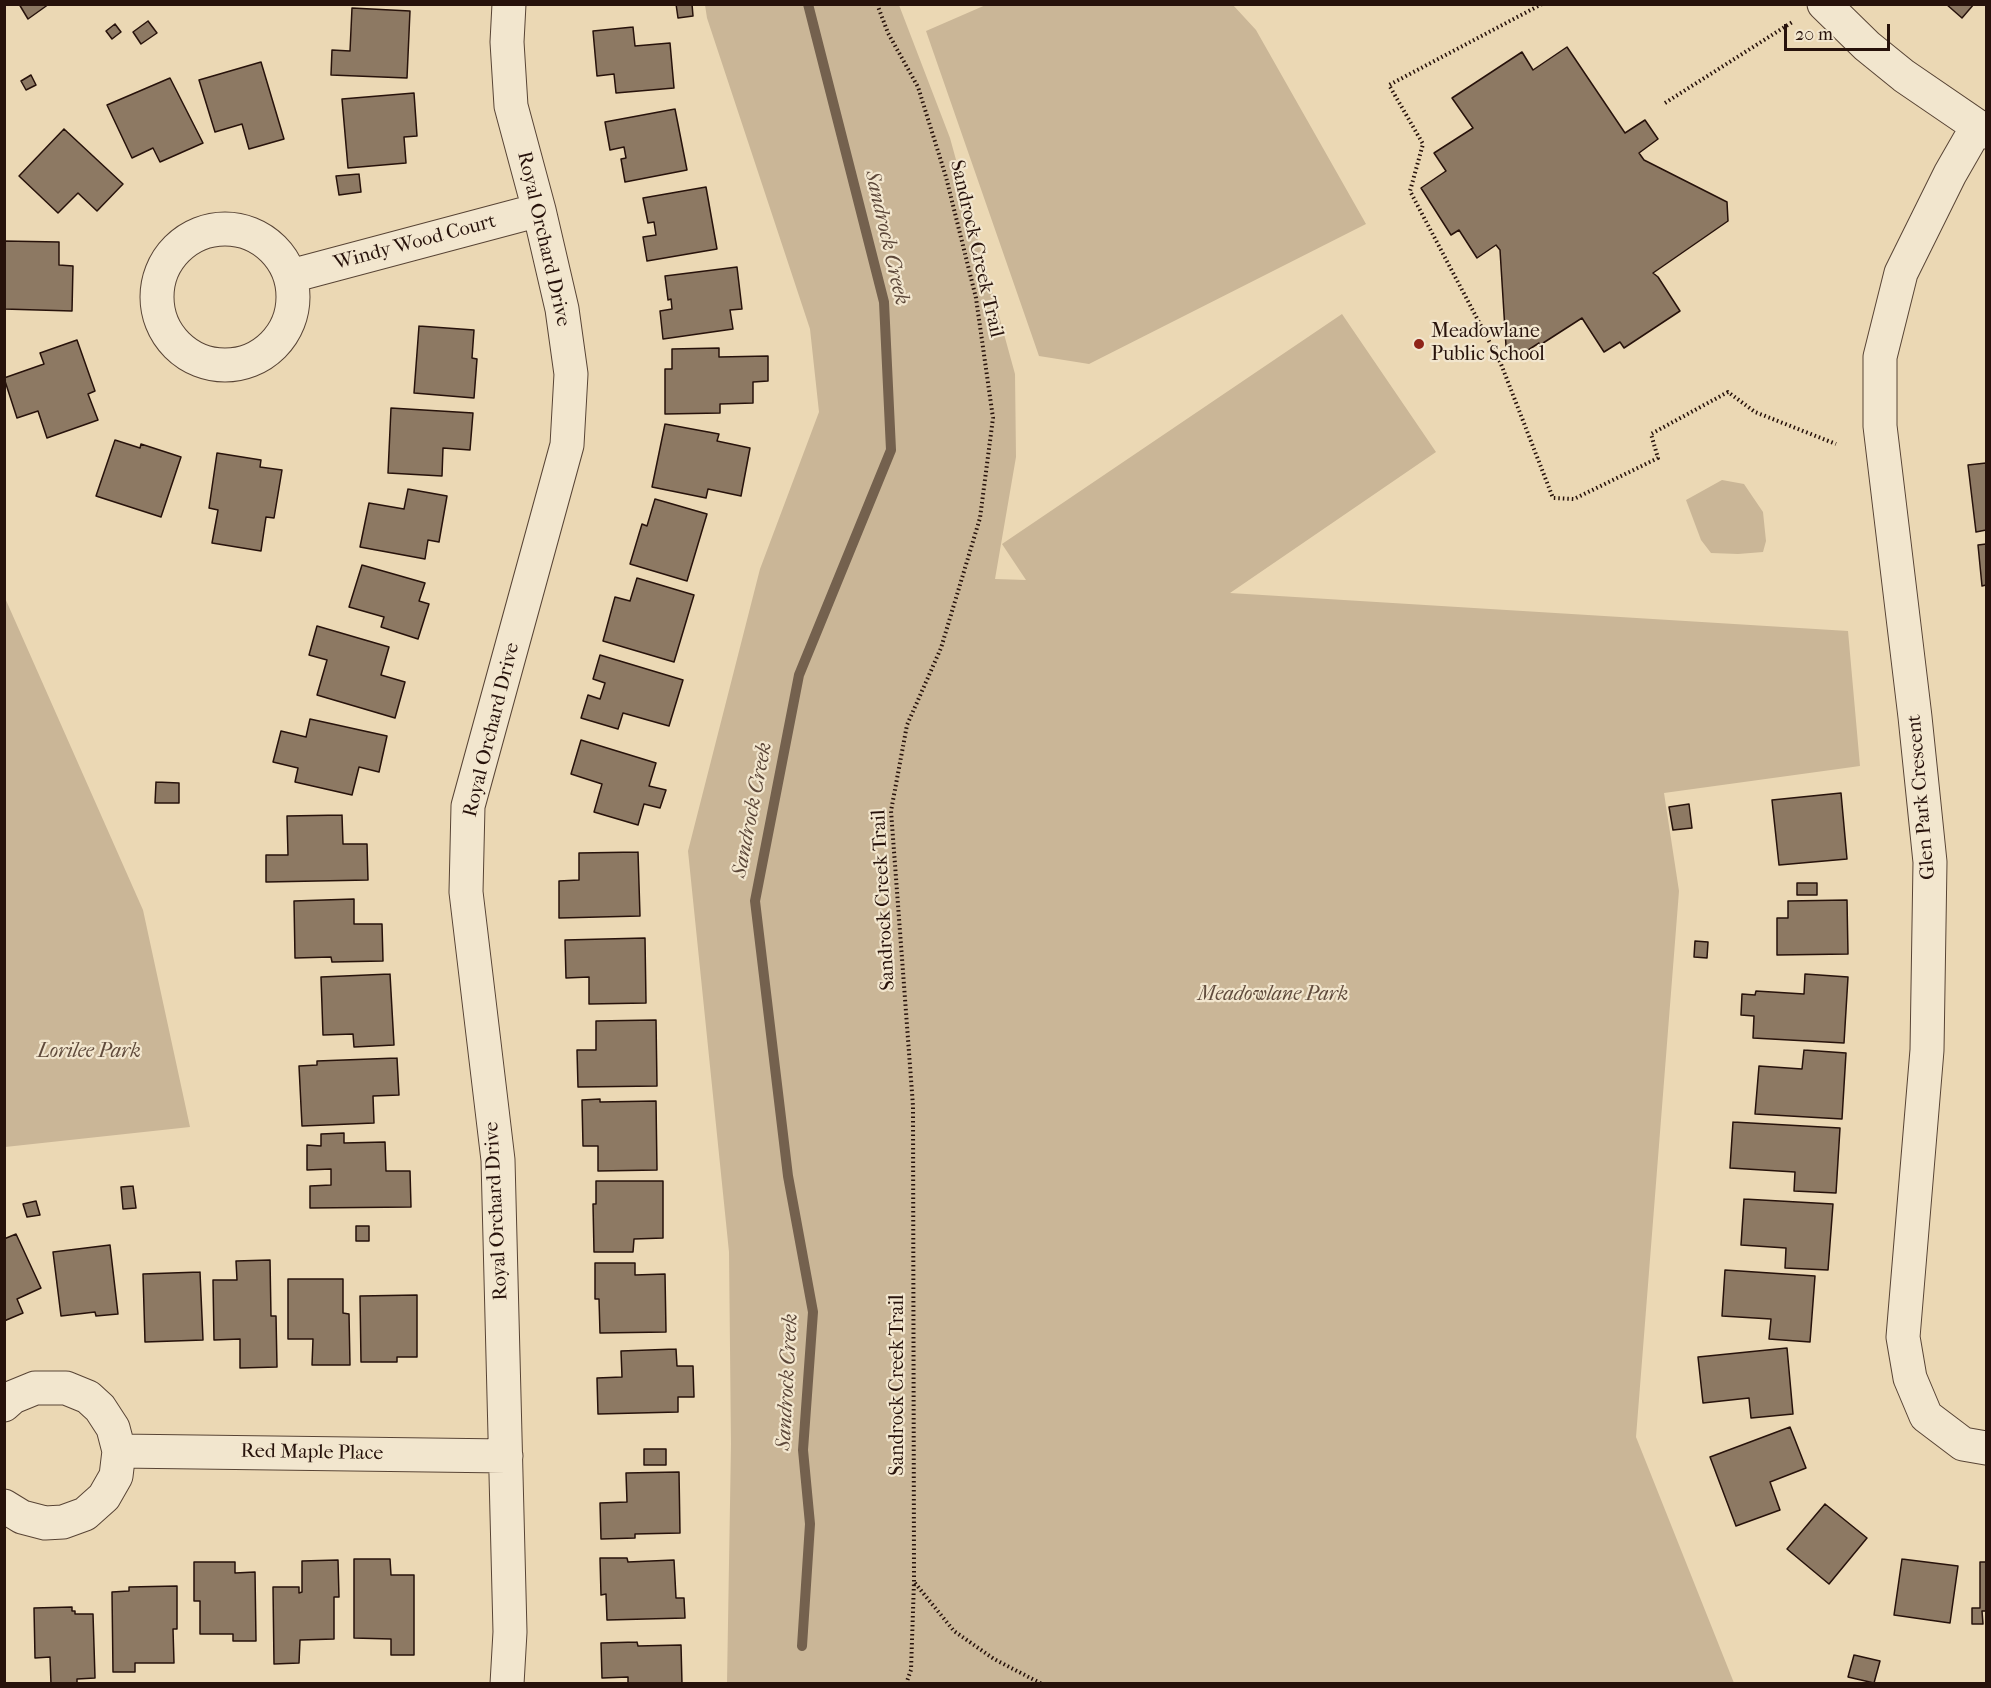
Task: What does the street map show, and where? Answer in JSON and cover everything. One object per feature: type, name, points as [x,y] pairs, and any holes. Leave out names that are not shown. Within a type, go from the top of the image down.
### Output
[{"type":"street","name":"Royal Orchard Drive","points":[[507,1683],[510,1632],[498,1160],[466,892],[468,806],[567,445],[571,374],[562,309],[539,210],[511,106],[507,42],[509,4]]},
{"type":"street","points":[[1824,4],[1867,46],[1904,76],[1982,129]]},
{"type":"street","name":"Glen Park Crescent","points":[[1982,129],[1950,174],[1901,273],[1880,357],[1880,426],[1930,862],[1927,1050],[1903,1337],[1910,1378],[1926,1416],[1963,1444],[1986,1448]]},
{"type":"street","name":"Windy Wood Court","points":[[291,276],[539,210]]},
{"type":"street","points":[[228,229],[252,233],[280,256],[291,276],[293,302],[288,325],[276,342],[258,357],[239,364],[215,364],[184,352],[163,325],[159,313],[157,289],[159,280],[174,251],[190,239],[212,230],[228,229]]},
{"type":"street","points":[[4,1405],[13,1397],[35,1388],[66,1388],[88,1397],[100,1408],[113,1428],[119,1451],[116,1476],[104,1497],[85,1514],[63,1522],[45,1523],[22,1517],[4,1506]]},
{"type":"street","name":"Red Maple Place","points":[[119,1451],[506,1456]]},
{"type":"path","name":"Sandrock Creek Trail","points":[[877,4],[888,33],[918,87],[946,177],[976,298],[993,418],[980,518],[941,648],[907,725],[891,811],[913,1106],[914,1582],[911,1670],[906,1683]]},
{"type":"path","points":[[1542,4],[1389,85],[1423,144],[1410,191],[1501,364],[1553,498],[1574,499],[1658,458],[1652,434],[1728,392],[1755,412],[1836,444]]},
{"type":"path","points":[[1665,103],[1796,20]]},
{"type":"path","points":[[914,1582],[954,1631],[994,1659],[1042,1683]]},
{"type":"green space","points":[[988,4],[1233,5],[1256,30],[1366,224],[1089,364],[1039,356],[926,31]]},
{"type":"green space","name":"Meadowlane Park","points":[[705,5],[899,5],[950,138],[1015,374],[1016,457],[995,579],[1026,580],[1002,544],[1342,314],[1436,452],[1230,593],[1848,631],[1860,766],[1664,793],[1679,891],[1636,1437],[1734,1683],[727,1683],[731,1444],[729,1252],[688,851],[760,569],[819,412],[810,329],[707,18]]},
{"type":"green space","points":[[1722,480],[1744,484],[1763,512],[1766,541],[1763,552],[1711,553],[1701,540],[1686,500]]},
{"type":"green space","name":"Lorilee Park","points":[[5,598],[143,910],[190,1127],[5,1147]]},
{"type":"building","points":[[19,4],[49,4],[28,19]]},
{"type":"building","points":[[676,4],[692,4],[693,16],[678,18]]},
{"type":"building","points":[[1946,4],[1974,4],[1962,18]]},
{"type":"building","points":[[352,8],[410,11],[407,78],[331,75],[332,50],[350,51]]},
{"type":"building","points":[[148,21],[157,33],[141,44],[133,32]]},
{"type":"building","points":[[115,24],[121,32],[112,39],[106,31]]},
{"type":"building","points":[[633,27],[635,46],[670,43],[674,88],[616,93],[614,74],[597,76],[593,31]]},
{"type":"building","points":[[1567,47],[1625,133],[1645,120],[1658,139],[1639,153],[1644,160],[1727,202],[1728,221],[1653,273],[1680,311],[1624,348],[1620,342],[1604,352],[1582,318],[1522,354],[1506,346],[1500,250],[1496,245],[1477,258],[1459,230],[1451,235],[1421,188],[1446,171],[1434,153],[1473,128],[1452,98],[1522,52],[1533,70]]},
{"type":"building","points":[[261,62],[284,139],[249,149],[242,124],[215,132],[199,80]]},
{"type":"building","points":[[31,75],[36,85],[26,90],[21,81]]},
{"type":"building","points":[[170,78],[203,143],[160,162],[153,148],[132,158],[107,105]]},
{"type":"building","points":[[414,93],[417,136],[404,137],[406,163],[348,168],[342,99]]},
{"type":"building","points":[[675,109],[687,170],[625,182],[621,159],[626,158],[624,147],[610,150],[605,122]]},
{"type":"building","points":[[64,129],[123,184],[97,211],[78,193],[58,213],[19,176]]},
{"type":"building","points":[[359,174],[361,192],[339,195],[336,176]]},
{"type":"building","points":[[706,187],[717,249],[647,261],[643,237],[656,235],[654,222],[648,223],[643,198]]},
{"type":"building","points":[[4,241],[59,242],[59,265],[73,266],[72,311],[4,309]]},
{"type":"building","points":[[737,267],[742,309],[730,310],[733,329],[663,339],[660,311],[672,309],[671,299],[668,300],[665,276]]},
{"type":"building","points":[[419,326],[474,330],[472,358],[477,359],[474,398],[414,393]]},
{"type":"building","points":[[77,340],[95,391],[88,394],[98,420],[47,438],[38,411],[17,418],[4,378],[44,364],[40,353]]},
{"type":"building","points":[[719,348],[719,357],[768,356],[768,381],[753,382],[753,403],[720,404],[720,413],[665,414],[665,369],[672,369],[672,349]]},
{"type":"building","points":[[391,408],[473,413],[470,450],[443,448],[442,476],[388,473]]},
{"type":"building","points":[[665,424],[719,434],[717,441],[750,448],[741,496],[708,489],[706,498],[652,487]]},
{"type":"building","points":[[115,440],[140,448],[141,444],[181,457],[161,517],[96,496]]},
{"type":"building","points":[[217,453],[261,460],[260,467],[282,470],[274,518],[266,517],[261,551],[212,543],[218,510],[209,508]]},
{"type":"building","points":[[1986,463],[1986,530],[1976,532],[1968,465]]},
{"type":"building","points":[[408,489],[447,496],[439,542],[428,540],[425,559],[360,547],[369,503],[404,509]]},
{"type":"building","points":[[655,499],[707,514],[687,581],[630,564],[642,524],[647,526]]},
{"type":"building","points":[[1986,544],[1986,585],[1982,586],[1978,545]]},
{"type":"building","points":[[362,565],[425,583],[419,601],[429,604],[418,639],[381,627],[384,617],[349,607]]},
{"type":"building","points":[[637,578],[694,595],[674,662],[603,641],[615,597],[630,601]]},
{"type":"building","points":[[317,626],[389,647],[381,675],[405,682],[395,718],[317,695],[327,660],[309,655]]},
{"type":"building","points":[[600,655],[683,680],[669,726],[623,713],[618,729],[581,718],[588,695],[600,699],[605,683],[593,679]]},
{"type":"building","points":[[310,719],[387,736],[379,772],[359,767],[352,795],[295,782],[298,768],[273,762],[281,731],[306,737]]},
{"type":"building","points":[[581,740],[656,763],[649,786],[666,790],[660,808],[644,804],[638,825],[594,812],[602,784],[571,774]]},
{"type":"building","points":[[156,782],[179,783],[179,803],[155,803]]},
{"type":"building","points":[[1841,793],[1847,859],[1779,865],[1772,800]]},
{"type":"building","points":[[1689,804],[1692,828],[1673,830],[1669,807]]},
{"type":"building","points":[[342,815],[343,844],[367,844],[368,880],[266,882],[266,855],[288,855],[287,816]]},
{"type":"building","points":[[638,852],[640,916],[559,918],[559,881],[579,880],[579,853]]},
{"type":"building","points":[[1797,883],[1817,883],[1817,895],[1797,895]]},
{"type":"building","points":[[354,899],[354,924],[382,924],[383,961],[332,962],[331,957],[295,958],[294,901]]},
{"type":"building","points":[[1847,900],[1848,954],[1777,955],[1777,918],[1788,918],[1788,901]]},
{"type":"building","points":[[645,938],[646,1003],[589,1004],[589,977],[566,978],[565,940]]},
{"type":"building","points":[[1695,941],[1708,942],[1707,958],[1694,957]]},
{"type":"building","points":[[390,974],[394,1045],[354,1047],[353,1034],[323,1035],[321,977]]},
{"type":"building","points":[[1805,974],[1848,977],[1844,1043],[1753,1038],[1754,1016],[1741,1015],[1742,994],[1755,995],[1756,991],[1804,994]]},
{"type":"building","points":[[656,1020],[657,1086],[578,1087],[577,1050],[596,1050],[596,1021]]},
{"type":"building","points":[[1804,1050],[1846,1053],[1842,1119],[1755,1114],[1759,1066],[1802,1069]]},
{"type":"building","points":[[397,1058],[399,1095],[373,1096],[374,1123],[302,1126],[299,1066],[317,1065],[317,1061]]},
{"type":"building","points":[[600,1099],[600,1102],[656,1101],[657,1170],[598,1171],[598,1146],[583,1146],[582,1100]]},
{"type":"building","points":[[1733,1122],[1840,1128],[1836,1193],[1794,1191],[1795,1172],[1730,1168]]},
{"type":"building","points":[[344,1133],[344,1143],[385,1142],[386,1171],[410,1171],[411,1207],[310,1208],[310,1186],[331,1185],[331,1169],[307,1170],[307,1145],[321,1146],[321,1134]]},
{"type":"building","points":[[596,1181],[663,1181],[663,1238],[634,1239],[633,1252],[594,1252],[593,1204],[596,1204]]},
{"type":"building","points":[[133,1186],[136,1208],[123,1209],[121,1187]]},
{"type":"building","points":[[1744,1199],[1833,1204],[1828,1270],[1785,1268],[1786,1248],[1741,1245]]},
{"type":"building","points":[[36,1201],[40,1215],[27,1217],[23,1204]]},
{"type":"building","points":[[356,1226],[369,1226],[369,1241],[356,1241]]},
{"type":"building","points":[[16,1234],[41,1288],[17,1299],[23,1313],[4,1321],[4,1239]]},
{"type":"building","points":[[110,1245],[118,1314],[96,1316],[95,1312],[61,1316],[53,1252]]},
{"type":"building","points":[[270,1260],[271,1316],[276,1316],[277,1367],[240,1368],[240,1339],[214,1340],[213,1280],[237,1280],[236,1261]]},
{"type":"building","points":[[595,1263],[635,1263],[635,1275],[665,1274],[666,1332],[600,1333],[599,1299],[595,1299]]},
{"type":"building","points":[[1725,1270],[1815,1276],[1810,1342],[1769,1339],[1771,1319],[1722,1316]]},
{"type":"building","points":[[200,1272],[203,1340],[145,1342],[143,1274]]},
{"type":"building","points":[[288,1279],[343,1279],[343,1313],[349,1314],[350,1365],[312,1365],[313,1339],[288,1339]]},
{"type":"building","points":[[417,1295],[417,1357],[397,1357],[397,1362],[361,1362],[360,1296]]},
{"type":"building","points":[[1787,1348],[1793,1414],[1751,1418],[1749,1398],[1703,1403],[1698,1357]]},
{"type":"building","points":[[676,1349],[677,1366],[693,1366],[694,1397],[678,1397],[678,1412],[598,1414],[597,1378],[622,1377],[621,1351]]},
{"type":"building","points":[[1790,1427],[1806,1468],[1770,1482],[1780,1510],[1736,1526],[1710,1457]]},
{"type":"building","points":[[644,1449],[666,1449],[666,1465],[644,1465]]},
{"type":"building","points":[[679,1472],[680,1533],[635,1534],[635,1538],[601,1539],[600,1503],[627,1502],[626,1473]]},
{"type":"building","points":[[1825,1504],[1867,1538],[1829,1584],[1787,1549]]},
{"type":"building","points":[[600,1558],[627,1558],[628,1562],[674,1560],[676,1598],[684,1598],[685,1618],[607,1620],[606,1594],[601,1595]]},
{"type":"building","points":[[354,1559],[390,1559],[391,1575],[414,1575],[414,1655],[391,1655],[391,1639],[354,1638]]},
{"type":"building","points":[[1902,1559],[1958,1566],[1950,1623],[1894,1615]]},
{"type":"building","points":[[338,1560],[339,1597],[334,1597],[334,1639],[300,1640],[299,1663],[274,1664],[273,1587],[299,1587],[299,1593],[302,1592],[302,1561]]},
{"type":"building","points":[[194,1562],[235,1562],[235,1573],[255,1572],[256,1641],[233,1641],[233,1634],[200,1634],[200,1601],[194,1601]]},
{"type":"building","points":[[1980,1562],[1986,1562],[1986,1611],[1982,1611],[1983,1624],[1972,1624],[1972,1608],[1980,1608]]},
{"type":"building","points":[[177,1586],[177,1629],[173,1629],[174,1663],[135,1663],[135,1672],[113,1672],[112,1592],[129,1591],[129,1587]]},
{"type":"building","points":[[72,1607],[75,1614],[93,1614],[95,1678],[77,1679],[77,1684],[51,1684],[50,1657],[35,1658],[34,1608]]},
{"type":"building","points":[[637,1642],[638,1646],[681,1645],[682,1684],[628,1684],[628,1677],[602,1678],[601,1643]]},
{"type":"building","points":[[1854,1655],[1880,1661],[1874,1683],[1848,1677]]},
{"type":"waterway","name":"Sandrock Creek","points":[[802,1646],[810,1524],[803,1450],[813,1312],[788,1176],[755,901],[799,675],[891,450],[884,302],[808,4]]},
{"type":"place","name":"Meadowlane Public School","points":[[1419,344]]}]
